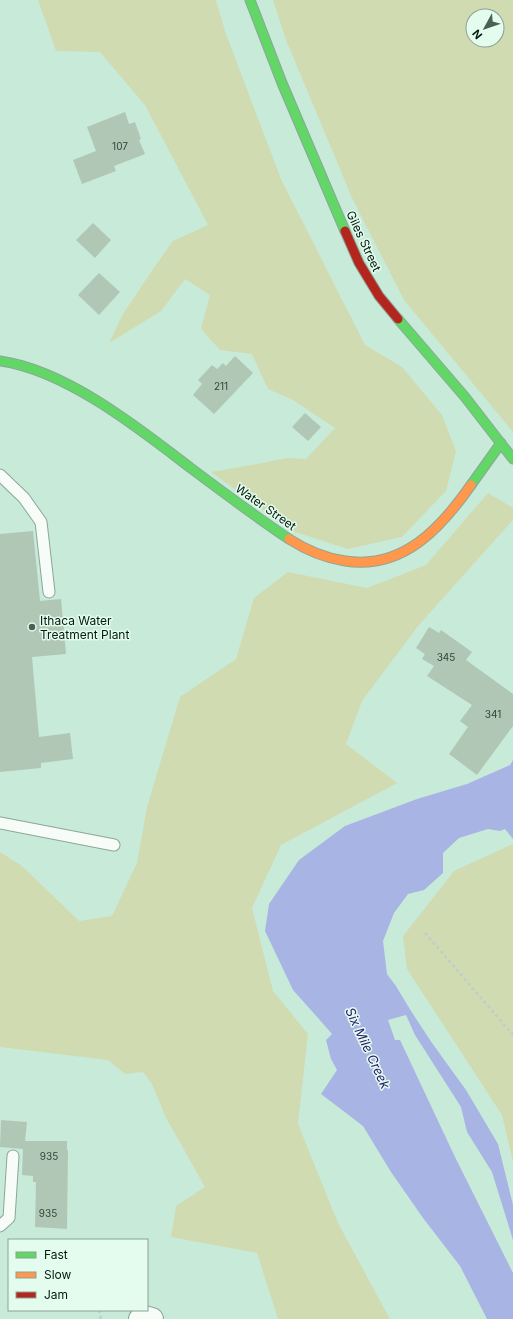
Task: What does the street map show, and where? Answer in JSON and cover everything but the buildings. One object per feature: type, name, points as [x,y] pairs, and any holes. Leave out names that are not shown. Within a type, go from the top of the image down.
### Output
[{"type":"street","name":"Giles Street","points":[[250,0],[282,83],[358,263],[379,296],[465,397],[513,459]]},
{"type":"street","name":"Water Street","points":[[0,360],[34,369],[71,387],[121,416],[232,499],[300,546],[346,562],[384,560],[402,553],[424,539],[441,524],[501,443]]},
{"type":"street","points":[[140,1319],[145,1317],[152,1319]]},
{"type":"lane","points":[[0,475],[24,498],[41,522],[49,592]]},
{"type":"lane","points":[[0,823],[114,846]]},
{"type":"lane","points":[[0,1226],[9,1218],[13,1156]]},
{"type":"path","points":[[425,933],[513,1035]]},
{"type":"green space","points":[[38,0],[216,0],[226,34],[281,179],[365,345],[402,367],[442,415],[456,451],[446,491],[402,537],[348,549],[292,531],[211,472],[287,458],[306,459],[335,428],[293,400],[268,389],[252,354],[220,350],[201,329],[210,295],[185,279],[161,311],[109,343],[123,314],[173,241],[208,225],[145,105],[100,52],[56,51]]},
{"type":"green space","points":[[273,0],[513,0],[513,432],[404,300],[352,198],[286,40]]},
{"type":"green space","points":[[488,493],[513,508],[513,520],[418,626],[362,701],[346,744],[397,783],[281,845],[252,908],[273,991],[308,1034],[298,1124],[338,1223],[390,1319],[278,1319],[257,1253],[171,1237],[176,1206],[205,1187],[165,1116],[152,1084],[143,1072],[125,1074],[108,1060],[0,1047],[0,852],[22,866],[79,921],[112,916],[137,863],[147,807],[180,697],[236,659],[254,598],[288,572],[367,588],[426,565]]},
{"type":"green space","points":[[513,844],[513,1162],[502,1115],[407,969],[403,936],[454,871]]},
{"type":"water","name":"Six Mile Creek","points":[[513,760],[513,839],[505,829],[500,831],[488,829],[459,838],[443,853],[443,873],[424,890],[408,894],[394,913],[383,941],[387,974],[432,1043],[466,1090],[498,1144],[513,1205],[513,1240],[492,1172],[467,1132],[461,1107],[415,1035],[406,1015],[388,1020],[395,1040],[400,1040],[455,1157],[513,1273],[513,1319],[487,1319],[460,1266],[423,1218],[391,1172],[363,1126],[321,1094],[337,1070],[331,1059],[326,1040],[332,1034],[293,990],[265,931],[269,904],[299,860],[345,826],[417,799],[467,784],[510,765]]},
{"type":"traffic: fast","points":[[250,0],[282,83],[345,231]]},
{"type":"traffic: fast","points":[[398,319],[465,397],[513,459]]},
{"type":"traffic: fast","points":[[0,361],[25,367],[51,376],[101,403],[289,539]]},
{"type":"traffic: fast","points":[[471,485],[501,443]]},
{"type":"traffic: slow","points":[[289,539],[302,547],[338,560],[366,562],[385,559],[402,552],[433,530],[447,516],[471,485]]},
{"type":"traffic: jam","points":[[345,231],[359,263],[379,296],[398,319]]},
{"type":"place","name":"Ithaca Water Treatment Plant","points":[[32,627]]}]
